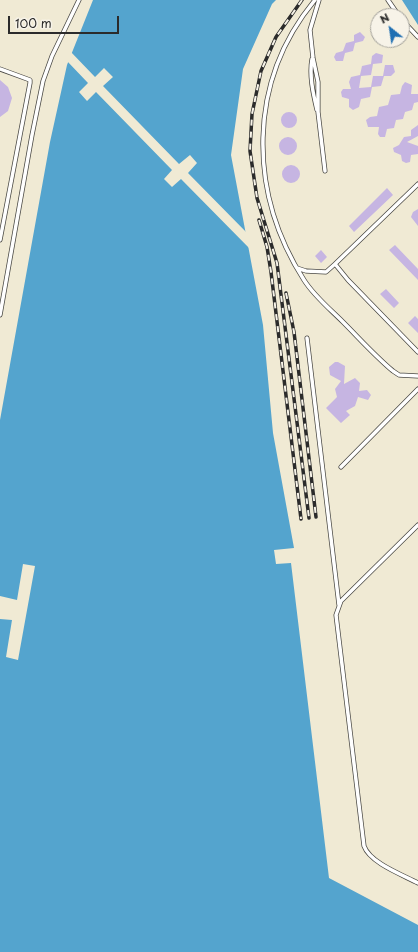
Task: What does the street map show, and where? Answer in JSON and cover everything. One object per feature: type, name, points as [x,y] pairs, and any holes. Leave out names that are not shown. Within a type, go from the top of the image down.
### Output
[{"type":"lane","points":[[0,315],[32,135],[44,81],[52,56],[79,0]]},
{"type":"lane","points":[[315,0],[292,34],[279,59],[266,103],[262,139],[264,172],[270,202],[278,230],[297,268],[312,290],[389,368],[399,375],[418,376]]},
{"type":"lane","points":[[319,0],[310,30],[313,58],[311,69],[325,171]]},
{"type":"lane","points":[[410,28],[418,37]]},
{"type":"lane","points":[[0,69],[26,77],[30,80],[30,83],[0,240]]},
{"type":"lane","points":[[297,268],[306,271],[326,272],[418,184]]},
{"type":"lane","points":[[335,264],[348,280],[418,352]]},
{"type":"lane","points":[[307,338],[339,605],[337,624],[364,846],[374,859],[418,883]]},
{"type":"lane","points":[[341,467],[418,389]]},
{"type":"lane","points":[[339,605],[418,525]]},
{"type":"water","points":[[93,0],[276,0],[272,4],[243,69],[231,155],[263,325],[273,433],[294,548],[274,550],[276,564],[291,563],[329,878],[418,925],[418,952],[0,952],[0,619],[12,620],[6,657],[18,660],[35,566],[23,564],[17,600],[0,596],[0,420],[50,142],[67,65]]},
{"type":"water","points":[[402,0],[418,0],[418,25],[410,12],[410,8],[407,8]]},
{"type":"pier","points":[[70,51],[95,77],[104,68],[113,77],[103,86],[179,164],[190,155],[197,163],[188,173],[248,234],[251,250],[181,179],[172,187],[164,179],[172,170],[96,92],[87,101],[79,92],[88,83],[67,61]]},
{"type":"building","points":[[360,32],[365,37],[363,41],[355,43],[353,51],[345,53],[343,61],[336,61],[334,57],[336,53],[343,51],[346,43],[354,41],[354,35]]},
{"type":"building","points":[[376,53],[383,55],[382,63],[373,64],[371,75],[361,76],[359,88],[371,87],[373,76],[383,76],[385,65],[393,65],[395,72],[391,76],[384,76],[381,86],[372,87],[370,97],[361,99],[359,107],[353,110],[349,107],[349,99],[342,97],[341,92],[343,89],[351,89],[349,82],[351,77],[360,75],[362,66],[371,64],[372,56]]},
{"type":"building","points":[[0,80],[8,87],[12,98],[8,111],[0,117]]},
{"type":"building","points":[[405,82],[412,85],[411,94],[418,94],[418,102],[414,103],[412,110],[405,112],[403,119],[396,120],[394,128],[387,129],[385,137],[380,137],[378,134],[379,127],[368,127],[366,120],[370,117],[377,116],[379,107],[388,105],[391,95],[400,94],[402,86]]},
{"type":"building","points":[[289,112],[295,114],[297,120],[295,126],[289,128],[283,126],[281,120],[283,114]]},
{"type":"building","points":[[418,125],[418,136],[407,142],[418,146],[418,154],[411,155],[410,162],[406,163],[402,161],[401,155],[394,152],[393,148],[399,145],[404,137],[411,136],[411,130]]},
{"type":"building","points":[[288,137],[294,140],[297,146],[294,152],[288,155],[282,152],[279,146],[282,140]]},
{"type":"building","points":[[287,165],[295,165],[300,170],[298,181],[295,183],[287,183],[282,178],[282,170]]},
{"type":"building","points":[[387,188],[393,195],[354,232],[349,226]]},
{"type":"building","points":[[418,209],[418,226],[411,217],[413,212]]},
{"type":"building","points":[[395,245],[418,269],[418,280],[389,250]]},
{"type":"building","points":[[321,250],[327,257],[321,263],[315,256]]},
{"type":"building","points":[[386,289],[399,303],[394,308],[380,294]]},
{"type":"building","points":[[415,316],[418,319],[418,333],[408,323]]},
{"type":"building","points":[[335,362],[345,366],[344,384],[355,378],[360,383],[359,391],[367,390],[371,395],[368,400],[358,397],[355,406],[346,411],[350,415],[341,423],[326,408],[337,397],[335,389],[341,381],[330,375],[329,367]]},
{"type":"railway","points":[[302,0],[276,37],[261,71],[252,114],[250,151],[257,198],[277,263],[309,518]]},
{"type":"railway","points":[[259,220],[267,247],[271,272],[301,519]]},
{"type":"railway","points":[[286,293],[294,332],[316,517]]}]
